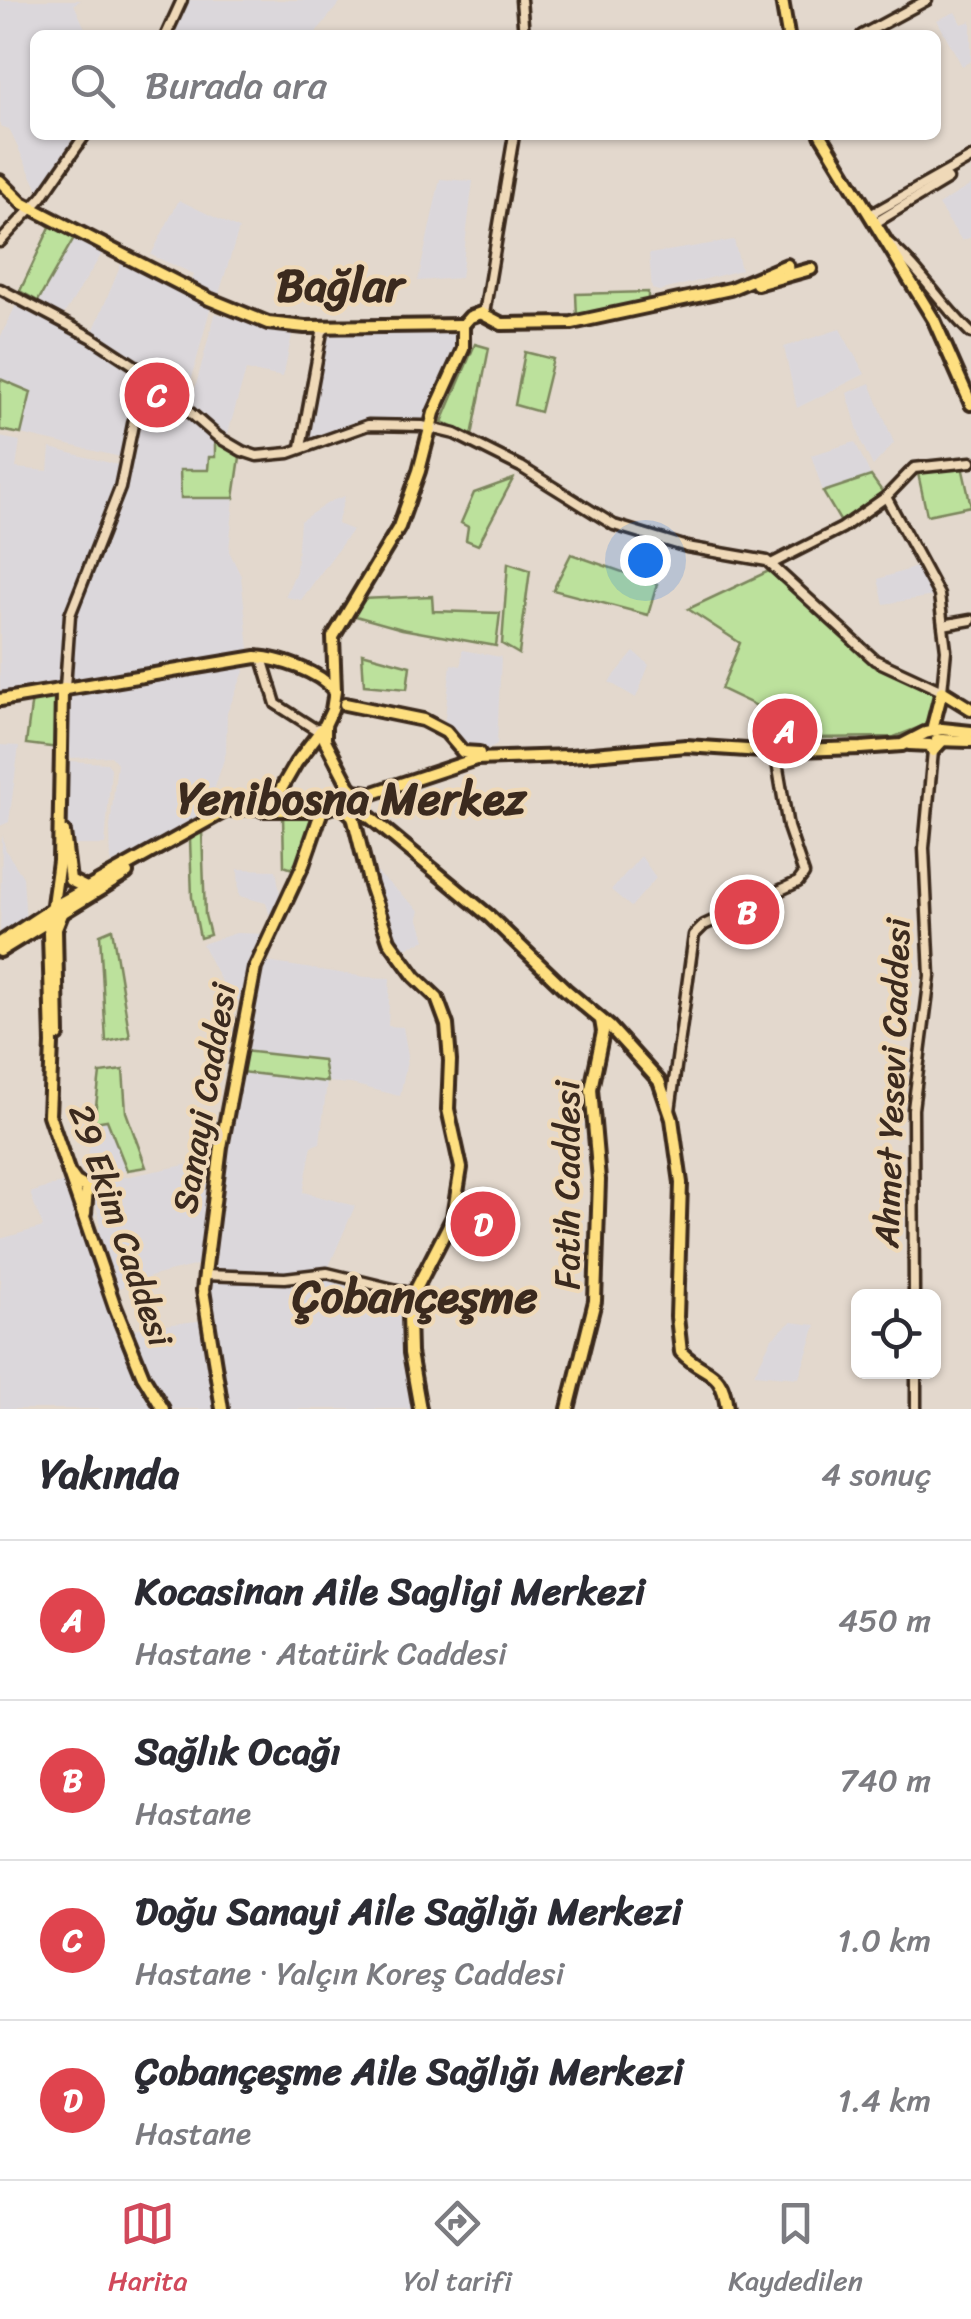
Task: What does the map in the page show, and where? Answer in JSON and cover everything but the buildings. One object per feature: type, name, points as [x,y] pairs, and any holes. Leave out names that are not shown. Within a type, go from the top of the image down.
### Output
[{"type":"main road","points":[[779,0],[785,30]]},
{"type":"main road","points":[[823,140],[916,293]]},
{"type":"main road","points":[[0,181],[22,203],[224,311],[268,327],[463,328]]},
{"type":"main road","points":[[42,197],[46,214]]},
{"type":"main road","points":[[858,201],[942,338],[971,404]]},
{"type":"main road","points":[[32,208],[231,309],[286,327],[325,329]]},
{"type":"main road","points":[[345,704],[339,697],[340,629],[406,524],[440,396],[463,349],[463,328],[470,316],[481,314],[497,324],[562,327],[728,296],[787,269],[811,269]]},
{"type":"main road","points":[[0,947],[87,888],[225,811],[239,806],[267,806],[276,798],[332,710],[336,628],[399,527],[433,428]]},
{"type":"main road","points":[[0,700],[262,658],[308,672],[335,691]]},
{"type":"main road","points":[[0,947],[48,925],[59,906],[64,832],[64,688]]},
{"type":"main road","points":[[59,906],[64,688]]},
{"type":"main road","points":[[971,709],[942,691],[930,738],[971,741]]},
{"type":"main road","points":[[958,702],[942,707],[940,716],[948,724],[971,730]]},
{"type":"main road","points":[[332,710],[345,704],[423,720],[446,732],[469,754],[682,742],[760,746],[902,742],[925,744],[933,751],[943,740]]},
{"type":"main road","points":[[59,906],[226,815],[245,809],[280,812],[350,805],[476,759],[580,760],[686,746],[774,750],[902,742],[948,724]]},
{"type":"main road","points":[[325,725],[324,740],[361,800],[489,916],[659,1081],[670,1112],[682,1198],[678,1318],[681,1352],[717,1376],[725,1391],[727,1409]]},
{"type":"main road","points":[[932,729],[971,730]]},
{"type":"main road","points":[[312,740],[322,742],[344,784],[346,796],[338,806]]},
{"type":"main road","points":[[449,766],[458,758],[454,743]]},
{"type":"main road","points":[[349,786],[361,800]]},
{"type":"main road","points":[[276,798],[280,812]]},
{"type":"main road","points":[[338,806],[348,809],[353,816],[390,941],[415,977],[436,998],[447,1025],[448,1109],[461,1168],[460,1187],[453,1218],[414,1294],[408,1330],[420,1409]]},
{"type":"main road","name":"Sanayi Caddesi","points":[[222,1409],[204,1275],[219,1157],[238,1070],[250,985],[260,954],[304,865],[322,810]]},
{"type":"main road","points":[[64,832],[70,880],[87,888]]},
{"type":"main road","name":"29 Ekim Caddesi","points":[[59,906],[54,1114],[72,1178],[80,1191]]},
{"type":"main road","points":[[48,925],[59,1000]]},
{"type":"main road","name":"29 Ekim Caddesi","points":[[48,925],[52,1008],[49,1114],[80,1191],[85,1219],[142,1376],[163,1409]]},
{"type":"main road","name":"Fatih Caddesi","points":[[568,1409],[595,1300],[599,1180],[590,1089],[605,1026]]},
{"type":"street","points":[[168,30],[182,0]]},
{"type":"street","points":[[521,0],[524,30]]},
{"type":"street","points":[[871,30],[927,0]]},
{"type":"street","points":[[0,242],[42,197],[82,140]]},
{"type":"street","points":[[481,314],[490,289],[502,184],[513,140]]},
{"type":"street","points":[[872,219],[971,161]]},
{"type":"street","points":[[886,241],[909,260],[971,332]]},
{"type":"street","points":[[0,290],[91,337],[148,375],[218,437],[242,452],[259,456],[289,453],[368,425],[433,428],[470,440],[614,525],[687,547],[723,551],[771,564],[875,660],[942,691],[946,668],[943,625],[933,580],[886,497]]},
{"type":"street","points":[[301,447],[325,329]]},
{"type":"street","points":[[64,688],[70,615],[120,488],[140,390],[148,375]]},
{"type":"street","points":[[771,564],[842,528],[886,497],[914,468],[971,462]]},
{"type":"street","points":[[943,625],[971,620]]},
{"type":"street","points":[[262,658],[274,702],[308,726],[318,729],[325,725]]},
{"type":"street","points":[[308,726],[312,740]]},
{"type":"street","points":[[670,1112],[694,935],[704,924],[798,882],[804,874],[788,827],[774,750]]},
{"type":"street","name":"Ahmet Yesevi Caddesi","points":[[914,1289],[912,1130],[930,976],[924,848],[933,751]]},
{"type":"street","points":[[204,1275],[288,1278],[327,1273],[414,1294]]},
{"type":"street","points":[[916,1379],[916,1409]]},
{"type":"shaded area","points":[[0,0],[81,0],[74,4],[86,30],[30,30],[30,140],[76,140],[39,192],[9,129],[0,126]]},
{"type":"shaded area","points":[[189,0],[342,0],[318,30],[175,30]]},
{"type":"shaded area","points":[[955,12],[962,24],[971,21],[971,61],[962,66],[937,20]]},
{"type":"shaded area","points":[[440,179],[473,181],[461,278],[418,281]]},
{"type":"shaded area","points":[[971,185],[971,237],[962,241],[938,205]]},
{"type":"shaded area","points":[[179,200],[239,229],[218,297],[192,283],[194,274],[151,255]]},
{"type":"shaded area","points":[[75,236],[103,252],[63,316],[38,301]]},
{"type":"shaded area","points":[[734,240],[741,270],[659,291],[652,289],[649,254]]},
{"type":"shaded area","points":[[122,262],[210,309],[186,401],[147,367],[92,334]]},
{"type":"shaded area","points":[[17,303],[88,340],[142,378],[125,458],[21,434],[31,392],[0,379],[0,338]]},
{"type":"shaded area","points":[[215,313],[292,335],[283,377],[246,370],[227,437],[190,408]]},
{"type":"shaded area","points":[[840,329],[865,374],[797,408],[784,347]]},
{"type":"shaded area","points":[[319,334],[460,334],[462,347],[429,420],[374,421],[300,443]]},
{"type":"shaded area","points":[[149,383],[215,441],[215,457],[208,470],[181,497],[234,498],[229,551],[241,576],[249,649],[245,656],[69,683],[72,610],[122,492],[132,458],[142,393]]},
{"type":"shaded area","points":[[870,383],[894,443],[873,466],[847,393]]},
{"type":"shaded area","points":[[0,437],[20,441],[16,468],[48,471],[50,448],[122,466],[66,615],[62,685],[0,697]]},
{"type":"shaded area","points":[[855,442],[871,476],[823,492],[811,455]]},
{"type":"shaded area","points":[[345,496],[337,524],[352,530],[301,600],[285,597],[296,571],[300,521]]},
{"type":"shaded area","points":[[920,566],[934,596],[884,604],[878,579]]},
{"type":"shaded area","points":[[462,650],[501,657],[497,744],[488,749],[476,750],[444,726],[451,664],[461,666]]},
{"type":"shaded area","points":[[634,652],[649,665],[636,698],[609,682]]},
{"type":"shaded area","points":[[248,662],[227,713],[226,753],[205,818],[111,871],[110,827],[117,763],[111,756],[71,758],[71,690]]},
{"type":"shaded area","points":[[0,745],[19,746],[9,822],[0,826]]},
{"type":"shaded area","points":[[69,761],[107,763],[111,768],[105,845],[68,845]]},
{"type":"shaded area","points":[[2,835],[6,851],[23,877],[26,922],[0,938]]},
{"type":"shaded area","points":[[641,856],[656,878],[631,907],[611,890]]},
{"type":"shaded area","points":[[365,862],[420,911],[418,917],[426,940],[396,948]]},
{"type":"shaded area","points":[[238,869],[276,870],[281,899],[271,920],[266,903],[239,896]]},
{"type":"shaded area","points":[[236,933],[268,934],[244,1004],[227,993],[202,944]]},
{"type":"shaded area","points":[[260,961],[390,978],[388,1026],[403,1027],[408,1056],[400,1096],[327,1082],[320,1143],[312,1146],[303,1192],[355,1206],[327,1271],[254,1276],[207,1271],[223,1153],[240,1072],[326,1082],[323,1060],[243,1051]]},
{"type":"shaded area","points":[[107,1119],[127,1170],[83,1178],[97,1218],[84,1218],[83,1223],[67,1177],[80,1177],[81,1172],[84,1177],[94,1122]]},
{"type":"shaded area","points":[[216,1159],[202,1264],[116,1289],[97,1233],[100,1225],[94,1193],[99,1182]]},
{"type":"shaded area","points":[[64,1182],[139,1377],[158,1409],[0,1409],[0,1239],[43,1227],[30,1193]]},
{"type":"shaded area","points":[[329,1277],[409,1298],[418,1409],[227,1409],[212,1327],[208,1278]]},
{"type":"shaded area","points":[[205,1320],[220,1409],[168,1409],[132,1329]]},
{"type":"shaded area","points":[[791,1322],[816,1325],[799,1378],[754,1374],[772,1338]]},
{"type":"green space","points":[[32,213],[75,236],[38,301],[20,291],[50,227]]},
{"type":"green space","points":[[648,292],[648,304],[577,318],[576,294]]},
{"type":"green space","points":[[475,344],[489,348],[472,436],[442,422]]},
{"type":"green space","points":[[525,352],[553,359],[540,412],[515,405]]},
{"type":"green space","points":[[0,379],[31,392],[21,434],[0,430]]},
{"type":"green space","points":[[215,441],[240,457],[234,498],[181,498],[180,470],[208,470],[209,457],[215,457]]},
{"type":"green space","points":[[962,466],[971,506],[927,515],[917,469]]},
{"type":"green space","points":[[871,476],[884,494],[842,524],[823,492]]},
{"type":"green space","points":[[513,479],[478,545],[466,540],[468,527],[461,523],[474,493]]},
{"type":"green space","points":[[571,554],[657,584],[648,615],[553,590]]},
{"type":"green space","points":[[508,563],[530,570],[519,654],[502,644]]},
{"type":"green space","points":[[771,570],[882,668],[940,693],[933,722],[894,737],[812,738],[782,718],[721,689],[740,643],[688,609]]},
{"type":"green space","points":[[432,596],[433,611],[500,613],[496,646],[402,629],[352,615],[361,599]]},
{"type":"green space","points":[[362,653],[410,666],[407,689],[364,685]]},
{"type":"green space","points":[[58,692],[59,748],[26,744],[32,698]]},
{"type":"green space","points":[[316,813],[298,871],[284,866],[283,814]]},
{"type":"green space","points":[[202,831],[205,915],[210,935],[200,938],[192,897],[190,840]]},
{"type":"green space","points":[[112,929],[130,1037],[106,1042],[100,934]]},
{"type":"green space","points":[[243,1051],[323,1060],[327,1082],[240,1072]]},
{"type":"green space","points":[[123,1070],[126,1112],[146,1167],[127,1170],[107,1120],[94,1122],[100,1073]]},
{"type":"place","name":"Doğu Sanayi Aile Sağlığı Merkezi","points":[[157,395]]},
{"type":"place","name":"Kocasinan Aile Sagligi Merkezi","points":[[785,731]]},
{"type":"place","name":"Sağlık Ocağı","points":[[747,912]]},
{"type":"place","name":"Çobançeşme Aile Sağlığı Merkezi","points":[[483,1224]]},
{"type":"district","name":"Bağlar","points":[[340,286]]},
{"type":"district","name":"Yenibosna Merkez","points":[[352,799]]},
{"type":"district","name":"Çobançeşme","points":[[415,1297]]}]
